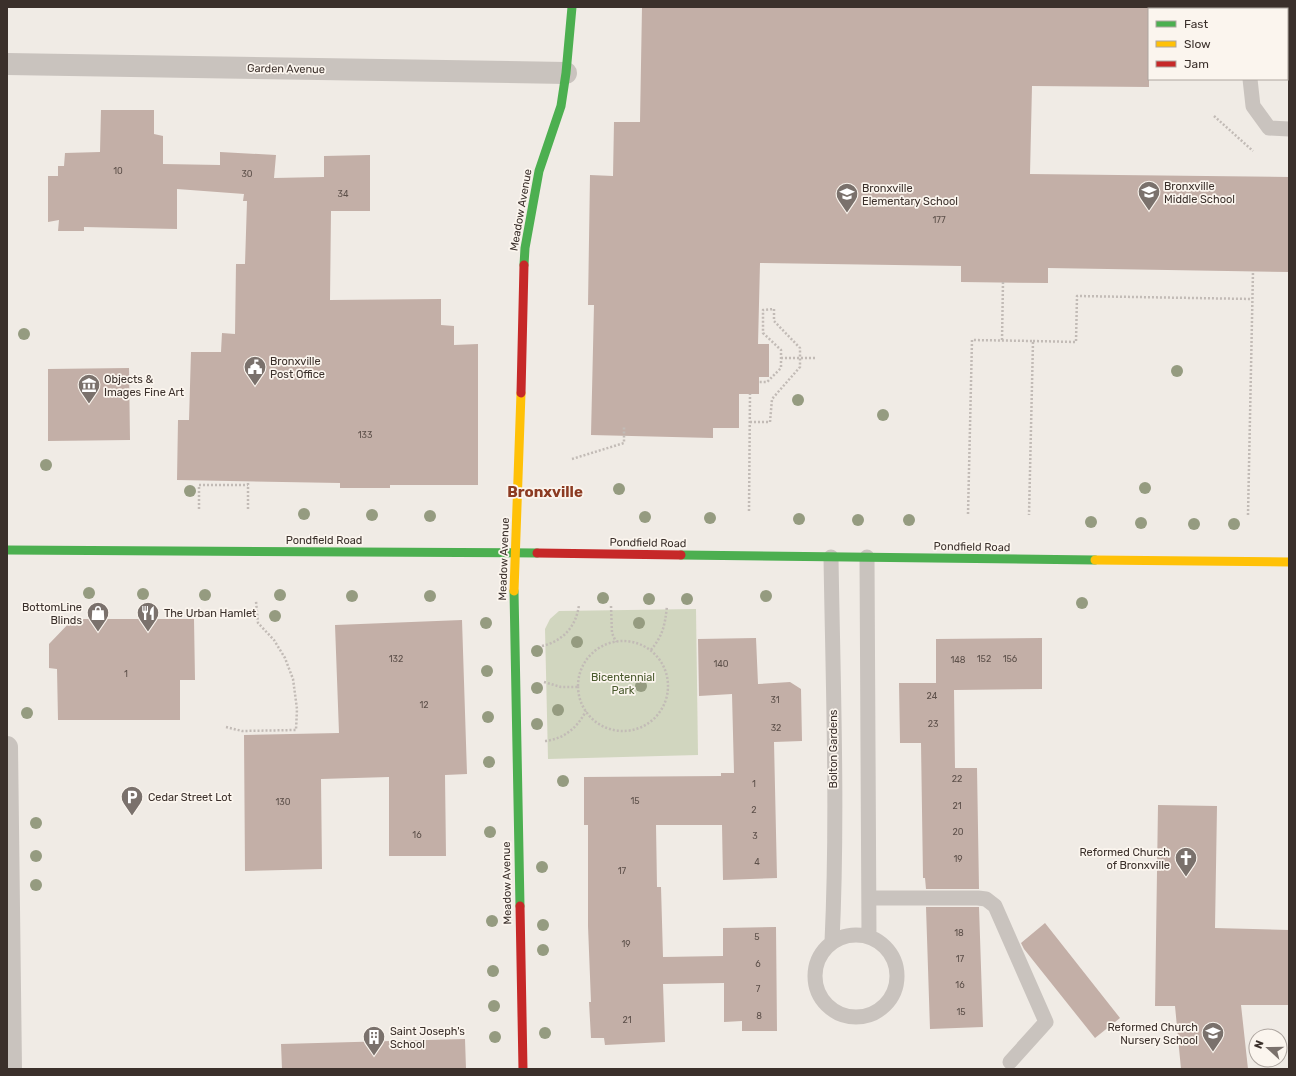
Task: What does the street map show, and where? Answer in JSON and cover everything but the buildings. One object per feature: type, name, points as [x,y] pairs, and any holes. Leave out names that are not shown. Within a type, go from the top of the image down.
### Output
[{"type":"street","name":"Meadow Avenue","points":[[523,1069],[514,605],[525,248],[539,171],[562,106],[572,7]]},
{"type":"street","name":"Garden Avenue","points":[[7,64],[566,73]]},
{"type":"street","name":"Pondfield Road","points":[[7,550],[515,553],[1289,562]]},
{"type":"street","points":[[7,747],[11,1069]]},
{"type":"lane","points":[[1250,80],[1253,106],[1269,128],[1289,129]]},
{"type":"lane","name":"Bolton Gardens","points":[[831,557],[834,780],[834,899],[832,942]]},
{"type":"lane","points":[[867,557],[869,937]]},
{"type":"lane","points":[[869,898],[978,898],[986,899],[995,906],[1046,1022],[1010,1062]]},
{"type":"lane","points":[[859,934],[869,937],[887,948],[896,964],[898,978],[894,992],[884,1007],[874,1014],[854,1018],[840,1014],[825,1003],[816,987],[815,972],[818,961],[832,942],[850,935],[859,934]]},
{"type":"path","points":[[1214,116],[1253,151]]},
{"type":"path","points":[[1248,515],[1253,271]]},
{"type":"path","points":[[1002,340],[1003,282]]},
{"type":"path","points":[[968,514],[972,340],[1076,342],[1077,296],[1252,299]]},
{"type":"path","points":[[750,422],[770,422],[772,399],[800,367],[800,348],[774,321],[774,309],[763,310],[763,333],[781,350],[781,368],[767,382],[759,382]]},
{"type":"path","points":[[1029,515],[1033,341]]},
{"type":"path","points":[[781,358],[817,358]]},
{"type":"path","points":[[749,511],[750,394]]},
{"type":"path","points":[[572,460],[624,443],[624,427]]},
{"type":"path","points":[[199,509],[199,484],[248,483],[248,509]]},
{"type":"path","points":[[226,727],[242,731],[296,730],[297,709],[293,679],[285,658],[274,640],[258,623],[256,600]]},
{"type":"path","points":[[541,646],[551,644],[565,635],[577,617],[579,606]]},
{"type":"path","points":[[611,606],[612,633],[616,642]]},
{"type":"path","points":[[651,650],[659,639],[665,625],[667,606]]},
{"type":"path","points":[[628,641],[640,644],[651,650],[660,660],[666,671],[668,684],[666,697],[662,708],[654,719],[643,726],[631,730],[606,728],[594,721],[586,711],[580,699],[578,686],[580,674],[585,662],[593,653],[604,645],[616,642],[628,641]]},
{"type":"path","points":[[542,681],[561,687],[578,686]]},
{"type":"path","points":[[544,741],[553,740],[566,734],[580,722],[586,711]]},
{"type":"green space","name":"Bicentennial Park","points":[[696,609],[698,755],[548,759],[545,629],[550,619],[559,611]]},
{"type":"traffic: fast","points":[[524,265],[525,248],[539,171],[561,106],[566,73],[572,7]]},
{"type":"traffic: fast","points":[[7,550],[537,553]]},
{"type":"traffic: fast","points":[[681,555],[1095,560]]},
{"type":"traffic: fast","points":[[514,591],[520,906]]},
{"type":"traffic: slow","points":[[514,591],[521,393]]},
{"type":"traffic: slow","points":[[1095,560],[1289,562]]},
{"type":"traffic: jam","points":[[521,393],[524,265]]},
{"type":"traffic: jam","points":[[537,553],[681,555]]},
{"type":"traffic: jam","points":[[520,906],[523,1069]]},
{"type":"place","name":"Bronxville Middle School","points":[[1149,212]]},
{"type":"place","name":"Bronxville Elementary School","points":[[847,214]]},
{"type":"place","name":"Bronxville Post Office","points":[[255,386]]},
{"type":"place","name":"Objects & Images Fine Art","points":[[89,404]]},
{"type":"place","name":"BottomLine Blinds","points":[[98,632]]},
{"type":"place","name":"The Urban Hamlet","points":[[148,632]]},
{"type":"place","name":"Cedar Street Lot","points":[[132,816]]},
{"type":"place","name":"Reformed Church of Bronxville","points":[[1186,878]]},
{"type":"place","name":"Reformed Church Nursery School","points":[[1213,1052]]},
{"type":"place","name":"Saint Joseph's School","points":[[374,1056]]},
{"type":"district","name":"Bronxville","points":[[545,492]]}]
